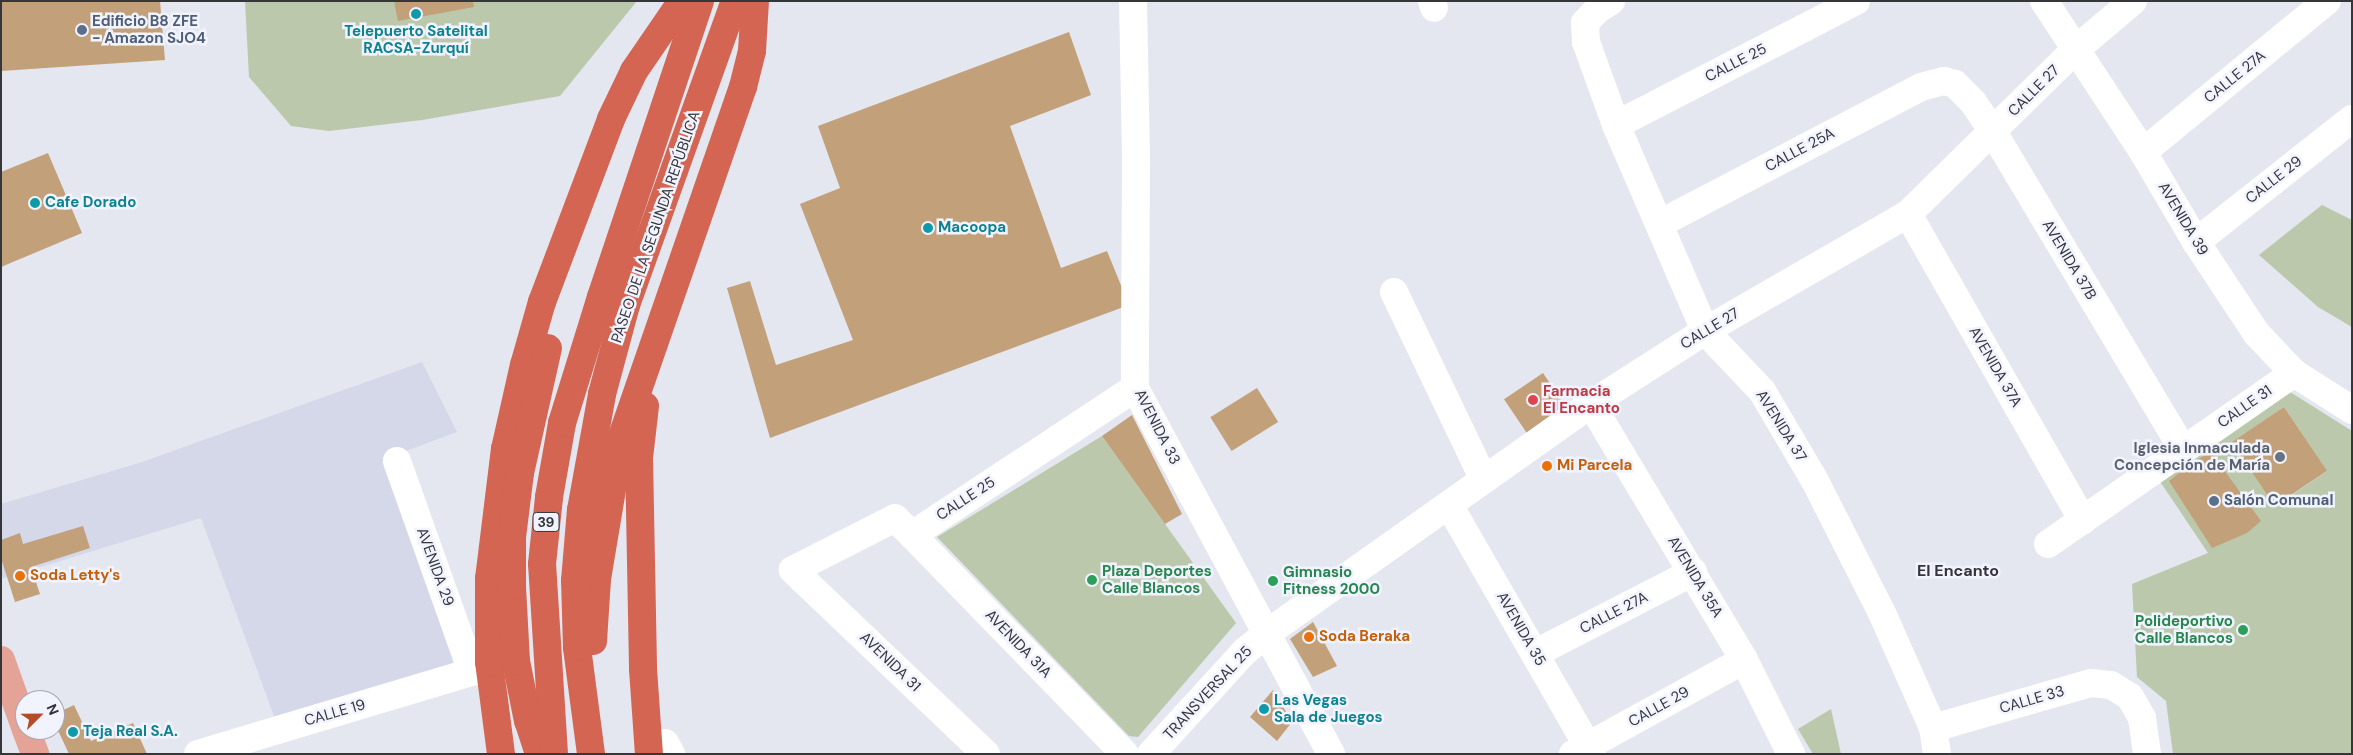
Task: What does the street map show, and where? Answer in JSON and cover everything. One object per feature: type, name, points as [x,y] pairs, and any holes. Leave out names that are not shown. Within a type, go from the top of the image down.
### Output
[{"type":"highway","points":[[501,754],[489,662],[489,579],[505,449],[524,365],[542,302],[576,217],[611,120],[634,71],[682,1]]},
{"type":"highway","name":"PASEO DE LA SEGUNDA REPÚBLICA","points":[[589,743],[577,646],[575,581],[581,510],[602,394],[614,301],[700,1]]},
{"type":"highway","name":"PASEO DE LA SEGUNDA REPÚBLICA","points":[[554,754],[542,564],[549,497],[562,423],[614,301],[735,1]]},
{"type":"highway","points":[[589,743],[597,579],[620,442],[743,87],[752,51],[755,1]]},
{"type":"highway","points":[[539,754],[528,721],[516,661],[512,586],[512,536],[520,473],[576,217]]},
{"type":"highway","points":[[662,750],[643,669],[639,458],[644,414],[665,312]]},
{"type":"main road","points":[[1,660],[15,698]]},
{"type":"main road","points":[[30,740],[35,754]]},
{"type":"street","name":"AVENIDA 33","points":[[1133,1],[1136,161],[1135,388],[1331,754]]},
{"type":"street","name":"AVENIDA 37","points":[[1611,1],[1598,10],[1585,23],[1586,42],[1616,125],[1705,331],[1762,390],[1815,481],[1882,612],[1935,741]]},
{"type":"street","name":"CALLE 25","points":[[1616,125],[1856,1]]},
{"type":"street","name":"AVENIDA 39","points":[[2044,1],[2143,152],[2196,242],[2256,334],[2294,374],[2352,410]]},
{"type":"street","name":"CALLE 27","points":[[1266,634],[1591,404],[1705,331],[1908,214],[2075,50],[2133,1]]},
{"type":"street","name":"CALLE 27A","points":[[2143,152],[2327,1]]},
{"type":"street","name":"AVENIDA 37B","points":[[1944,81],[1955,84],[1964,92],[1993,132],[2183,450]]},
{"type":"street","name":"CALLE 25A","points":[[1659,224],[1909,93],[1934,82],[1944,81]]},
{"type":"street","name":"CALLE 29","points":[[2196,242],[2352,119]]},
{"type":"street","name":"AVENIDA 37A","points":[[1908,214],[2083,521]]},
{"type":"street","points":[[1394,292],[1484,480]]},
{"type":"street","name":"CALLE 31","points":[[2048,544],[2294,374]]},
{"type":"street","name":"CALLE 25","points":[[912,535],[1135,388]]},
{"type":"street","name":"AVENIDA 35A","points":[[1591,404],[1744,660],[1791,754]]},
{"type":"street","name":"AVENIDA 29","points":[[397,462],[472,672]]},
{"type":"street","name":"AVENIDA 35","points":[[1449,505],[1536,654],[1584,751]]},
{"type":"street","name":"AVENIDA 31","points":[[912,535],[895,518],[794,570],[986,754]]},
{"type":"street","name":"AVENIDA 31A","points":[[912,535],[1125,754]]},
{"type":"street","name":"CALLE 27A","points":[[1536,654],[1692,572]]},
{"type":"street","name":"TRANSVERSAL 25","points":[[1151,754],[1244,652],[1266,634]]},
{"type":"street","name":"CALLE 29","points":[[1584,751],[1744,660]]},
{"type":"street","name":"CALLE 19","points":[[198,754],[472,672]]},
{"type":"street","name":"CALLE 33","points":[[1935,741],[2091,683],[2111,685],[2130,697],[2142,718],[2147,754]]},
{"type":"shaded area","points":[[422,362],[457,432],[387,458],[461,668],[277,724],[201,518],[1,579],[1,504],[139,463]]},
{"type":"green space","points":[[245,1],[637,1],[560,96],[422,120],[329,131],[291,126],[249,77]]},
{"type":"green space","points":[[2322,205],[2352,220],[2352,327],[2318,307],[2259,255]]},
{"type":"green space","name":"Polideportivo Calle Blancos","points":[[2287,390],[2352,431],[2352,754],[2173,754],[2166,701],[2137,677],[2132,584],[2208,553],[2157,477]],"holes":[[[2284,407],[2327,471],[2276,506],[2233,443]]]},
{"type":"green space","name":"Plaza Deportes Calle Blancos","points":[[1102,436],[1236,623],[1138,737],[1129,736],[937,537]]},
{"type":"green space","points":[[1831,709],[1841,754],[1813,754],[1798,729]]},
{"type":"building","name":"Edificio B8 ZFE - Amazon SJO4","points":[[1,1],[160,1],[165,60],[1,71]]},
{"type":"building","name":"Telepuerto Satelital RACSA-Zurquí","points":[[394,1],[473,1],[474,7],[398,21]]},
{"type":"building","name":"Macoopa","points":[[1069,32],[1091,95],[1010,126],[1061,268],[1107,251],[1129,305],[770,438],[727,288],[750,281],[776,365],[853,340],[800,204],[840,188],[818,126]]},
{"type":"building","name":"Cafe Dorado","points":[[48,153],[82,233],[1,267],[1,172]]},
{"type":"building","name":"Farmacia El Encanto","points":[[1543,373],[1566,407],[1527,433],[1504,399]]},
{"type":"building","points":[[1257,388],[1278,422],[1232,451],[1210,417]]},
{"type":"building","name":"Iglesia Inmaculada Concepción de María","points":[[2284,407],[2327,471],[2275,506],[2232,442]]},
{"type":"building","points":[[1132,415],[1182,514],[1165,524],[1102,436]]},
{"type":"building","name":"Salón Comunal","points":[[2211,452],[2261,521],[2247,533],[2212,548],[2169,481],[2190,464]]},
{"type":"building","points":[[83,526],[90,548],[31,567],[40,594],[15,602],[1,558],[1,540],[20,533],[23,544]]},
{"type":"building","points":[[1313,622],[1337,666],[1313,677],[1290,639]]},
{"type":"building","points":[[1273,690],[1292,722],[1277,741],[1250,717]]},
{"type":"building","points":[[74,705],[91,741],[133,723],[147,754],[69,754],[62,740],[65,740],[65,709]]},
{"type":"place","name":"Telepuerto Satelital RACSA-Zurquí","points":[[416,14]]},
{"type":"place","name":"Edificio B8 ZFE - Amazon SJO4","points":[[82,30]]},
{"type":"place","name":"Cafe Dorado","points":[[35,203]]},
{"type":"place","name":"Macoopa","points":[[928,228]]},
{"type":"place","name":"Farmacia El Encanto","points":[[1533,400]]},
{"type":"place","name":"Iglesia Inmaculada Concepción de María","points":[[2280,457]]},
{"type":"place","name":"Mi Parcela","points":[[1547,466]]},
{"type":"place","name":"Salón Comunal","points":[[2214,501]]},
{"type":"place","name":"Soda Letty's","points":[[20,576]]},
{"type":"place","name":"Plaza Deportes Calle Blancos","points":[[1092,580]]},
{"type":"place","name":"Gimnasio Fitness 2000","points":[[1273,581]]},
{"type":"place","name":"Polideportivo Calle Blancos","points":[[2243,630]]},
{"type":"place","name":"Soda Beraka","points":[[1309,637]]},
{"type":"place","name":"Las Vegas Sala de Juegos","points":[[1264,709]]},
{"type":"place","name":"Teja Real S.A.","points":[[73,732]]},
{"type":"district","name":"El Encanto","points":[[1958,571]]}]
